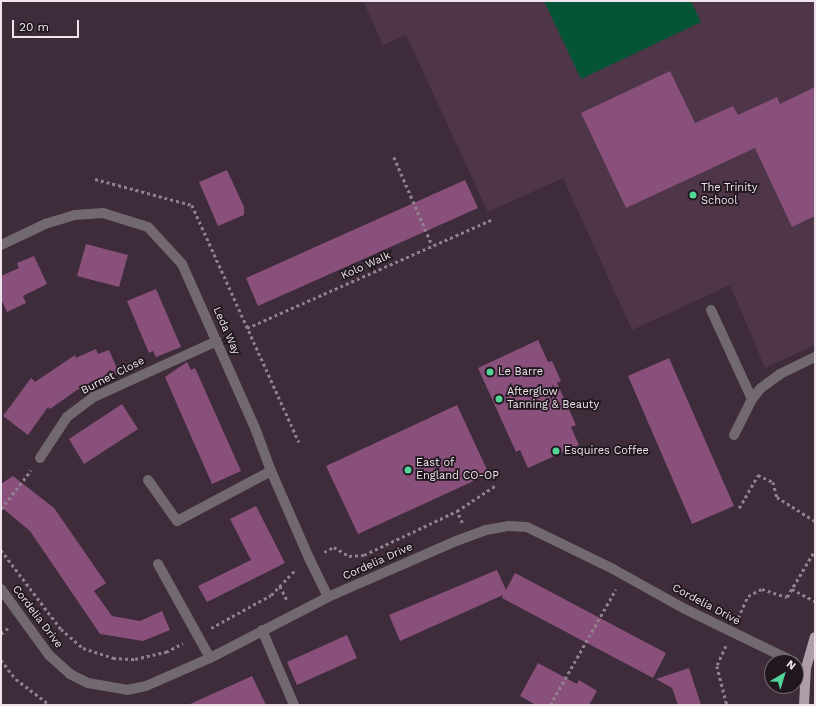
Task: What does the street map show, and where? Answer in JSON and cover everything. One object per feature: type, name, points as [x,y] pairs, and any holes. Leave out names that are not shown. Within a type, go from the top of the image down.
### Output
[{"type":"main road","points":[[804,705],[806,668],[815,637]]},
{"type":"street","name":"Leda Way","points":[[1,245],[45,224],[75,215],[103,213],[148,228],[182,264],[255,428],[271,471],[309,558],[328,597]]},
{"type":"street","points":[[711,310],[752,399]]},
{"type":"street","name":"Burnet Close","points":[[40,458],[67,418],[94,397],[217,341]]},
{"type":"street","points":[[734,435],[752,399],[761,388],[780,374],[815,357]]},
{"type":"street","points":[[148,480],[177,521],[271,471]]},
{"type":"street","name":"Cordelia Drive","points":[[1,589],[49,654],[70,674],[88,683],[127,690],[140,687],[210,658],[328,597],[468,537],[486,530],[508,526],[527,527],[624,575],[731,632],[776,654]]},
{"type":"street","points":[[158,564],[210,658]]},
{"type":"street","points":[[262,630],[294,705]]},
{"type":"path","points":[[394,157],[432,245]]},
{"type":"path","points":[[95,179],[192,205],[299,442]]},
{"type":"path","name":"Kolo Walk","points":[[248,328],[491,220]]},
{"type":"path","points":[[1,509],[40,458]]},
{"type":"path","points":[[740,508],[758,475],[773,482],[777,496],[815,521]]},
{"type":"path","points":[[1,550],[61,629],[83,648],[112,658],[135,660],[166,652],[271,595],[291,573],[309,558],[334,547],[348,556],[364,555],[457,512],[496,486]]},
{"type":"path","points":[[457,512],[468,537]]},
{"type":"path","points":[[726,705],[717,666],[748,596],[762,589],[787,597],[815,550]]},
{"type":"path","points":[[550,705],[624,575]]},
{"type":"path","points":[[792,589],[815,601]]},
{"type":"path","points":[[744,594],[748,596]]},
{"type":"path","points":[[1,660],[16,679],[50,705]]},
{"type":"shaded area","name":"The Trinity School","points":[[363,1],[815,1],[815,345],[765,368],[730,285],[632,330],[563,178],[488,212],[406,35],[383,45]]},
{"type":"green space","points":[[544,1],[691,1],[701,22],[581,79]]},
{"type":"building","points":[[670,71],[695,123],[733,106],[738,115],[777,97],[780,104],[815,87],[815,216],[792,227],[755,148],[626,208],[581,113]]},
{"type":"building","points":[[227,170],[244,207],[244,215],[218,226],[199,182]]},
{"type":"building","points":[[465,180],[478,208],[258,306],[246,278]]},
{"type":"building","points":[[86,244],[128,255],[119,287],[77,276]]},
{"type":"building","points":[[34,256],[47,284],[23,296],[26,303],[7,312],[1,299],[1,276],[19,268],[17,263]]},
{"type":"building","points":[[156,289],[181,347],[156,357],[153,351],[149,353],[127,301]]},
{"type":"building","points":[[538,340],[548,362],[552,361],[561,381],[557,383],[576,425],[571,427],[579,445],[528,468],[520,450],[516,452],[478,368]]},
{"type":"building","points":[[96,349],[98,354],[109,350],[119,373],[77,390],[50,409],[48,407],[28,435],[3,416],[31,378],[35,382],[75,355],[76,358]]},
{"type":"building","points":[[669,358],[734,506],[692,524],[628,376]]},
{"type":"building","points":[[187,362],[191,370],[195,368],[241,471],[212,484],[165,377]]},
{"type":"building","points":[[122,404],[138,429],[84,464],[69,439]]},
{"type":"building","name":"East of England CO-OP","points":[[457,405],[489,474],[358,534],[326,466]]},
{"type":"building","points":[[13,476],[54,508],[106,583],[94,591],[112,616],[140,621],[162,611],[170,630],[143,641],[100,634],[30,531],[1,507],[1,484]]},
{"type":"building","points":[[256,506],[285,563],[207,602],[198,586],[251,560],[230,519]]},
{"type":"building","points":[[497,570],[506,590],[515,573],[666,653],[653,678],[502,598],[503,595],[400,641],[389,615]]},
{"type":"building","points":[[347,635],[357,658],[297,685],[287,662]]},
{"type":"building","points":[[538,663],[577,684],[579,680],[597,691],[589,705],[536,705],[520,696]]},
{"type":"building","points":[[689,668],[701,705],[678,705],[672,688],[656,679]]},
{"type":"building","points":[[252,676],[266,705],[188,705]]},
{"type":"place","name":"The Trinity School","points":[[693,195]]},
{"type":"place","name":"Le Barre","points":[[490,372]]},
{"type":"place","name":"Afterglow Tanning & Beauty","points":[[499,399]]},
{"type":"place","name":"Esquires Coffee","points":[[556,451]]},
{"type":"place","name":"East of England CO-OP","points":[[408,470]]}]
